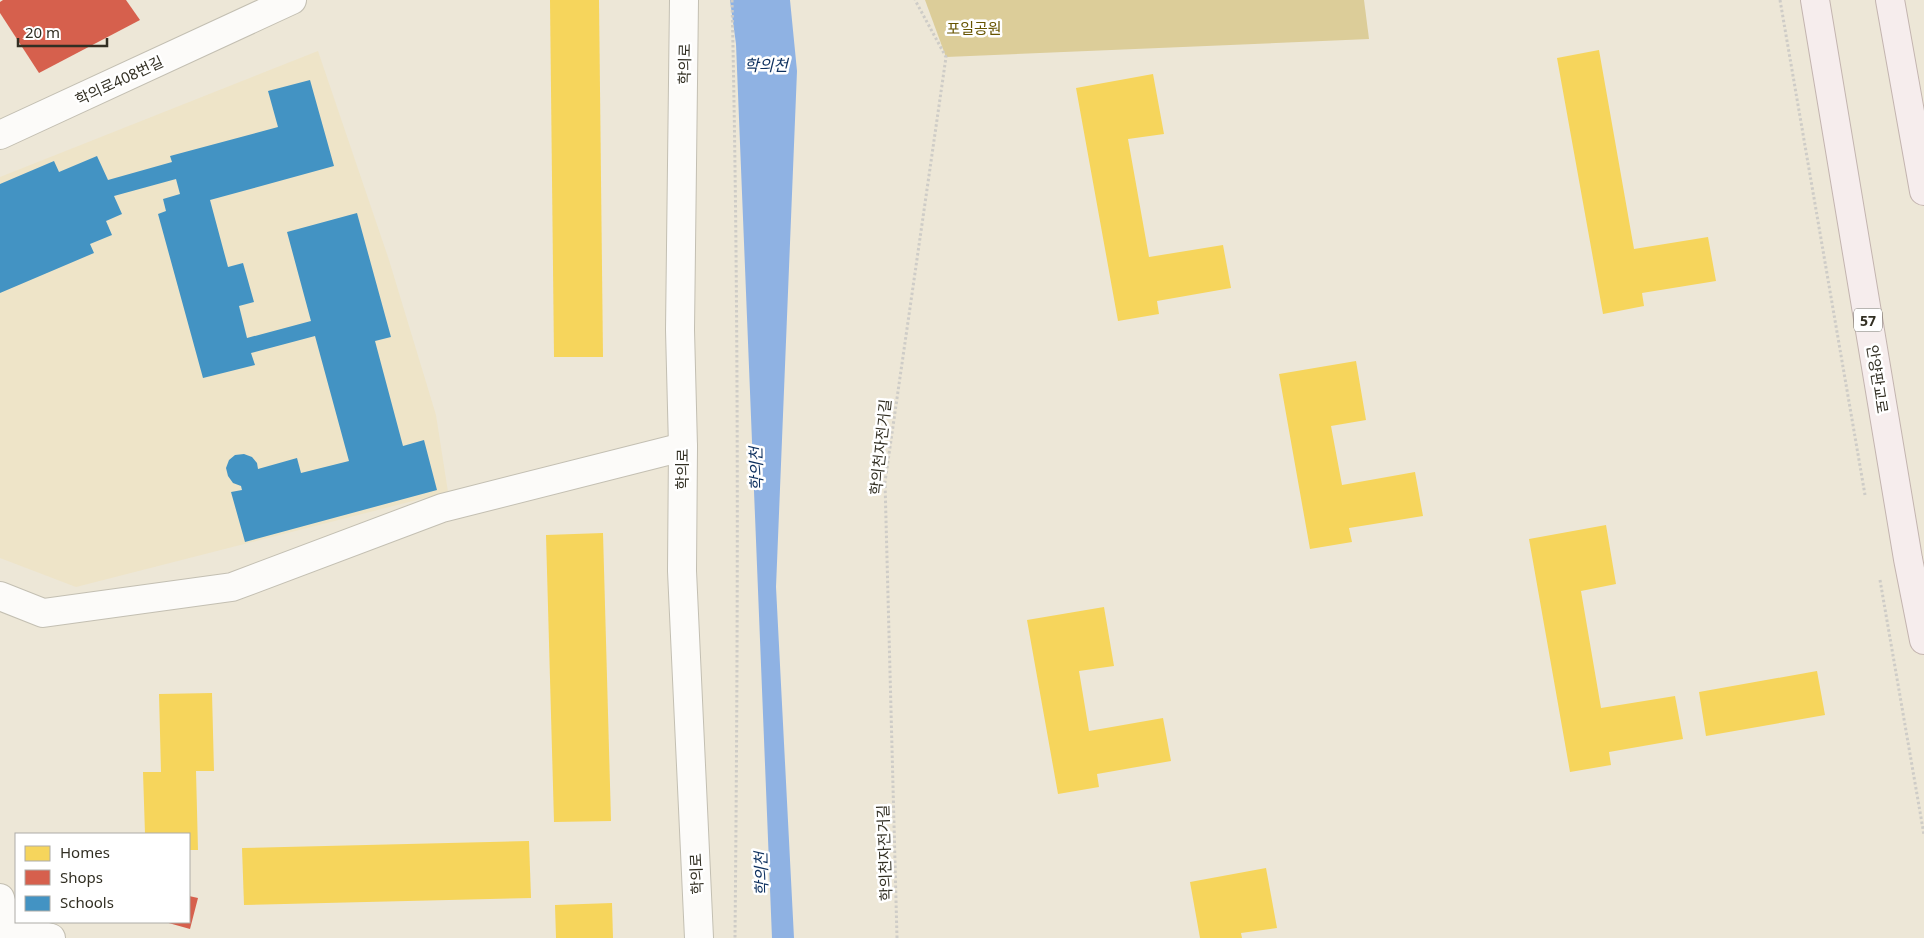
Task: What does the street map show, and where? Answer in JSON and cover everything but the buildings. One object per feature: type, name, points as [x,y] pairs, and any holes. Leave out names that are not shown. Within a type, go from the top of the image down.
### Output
[{"type":"main road","name":"안양판교로","points":[[1815,0],[1916,557],[1924,640]]},
{"type":"main road","points":[[1890,0],[1924,191]]},
{"type":"street","name":"학의로408번길","points":[[0,136],[292,0]]},
{"type":"street","name":"학의로","points":[[684,0],[680,330],[683,447],[682,571],[699,938]]},
{"type":"street","points":[[0,596],[43,612],[232,587],[442,508],[683,447]]},
{"type":"street","points":[[0,898],[7,931],[51,938]]},
{"type":"path","points":[[732,0],[737,208],[738,544],[735,938]]},
{"type":"path","name":"학의천자전거길","points":[[897,938],[884,482],[946,57],[915,0]]},
{"type":"path","points":[[1780,0],[1866,501]]},
{"type":"path","points":[[1880,579],[1924,835]]},
{"type":"shaded area","points":[[318,51],[389,260],[436,415],[448,492],[76,587],[0,558],[0,177]]},
{"type":"green space","name":"포일공원","points":[[925,0],[1364,0],[1369,39],[946,57]]},
{"type":"water","name":"학의천","points":[[730,0],[790,0],[797,71],[776,587],[794,938],[772,938],[736,44]]}]
